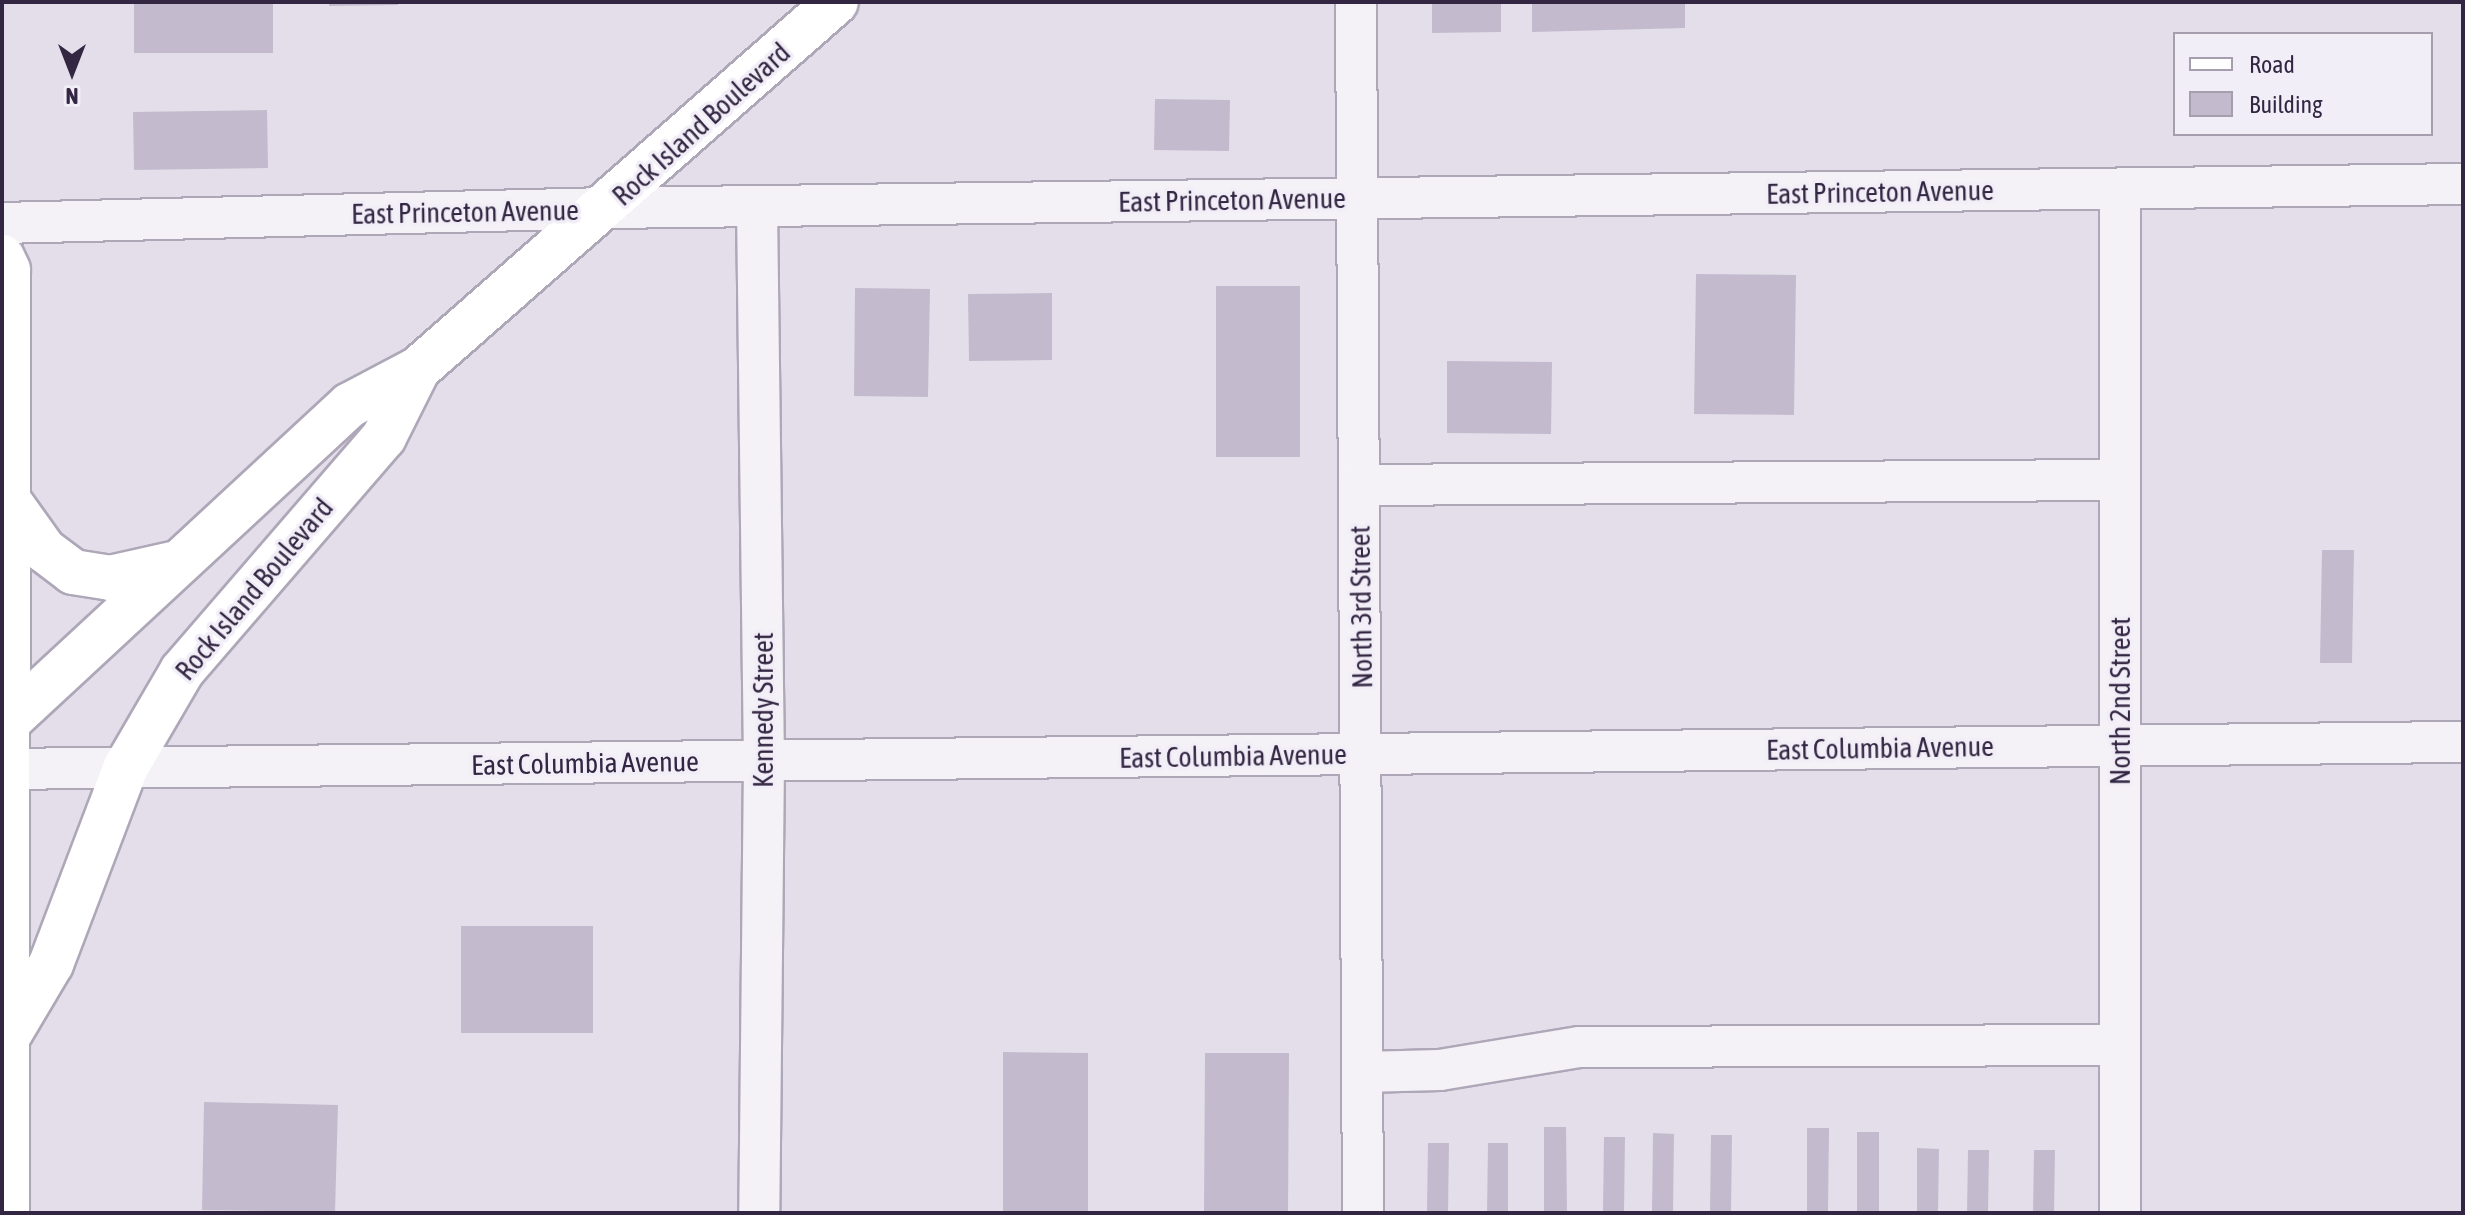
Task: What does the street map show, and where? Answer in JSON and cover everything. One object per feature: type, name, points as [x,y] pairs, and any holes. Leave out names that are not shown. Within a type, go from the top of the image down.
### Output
[{"type":"main road","name":"Rock Island Boulevard","points":[[3,747],[175,563],[350,405],[418,369],[608,208],[836,2]]},
{"type":"main road","points":[[2,257],[8,270],[9,501],[3,747],[7,1213]]},
{"type":"main road","name":"Rock Island Boulevard","points":[[7,1038],[51,964],[126,767],[182,671],[384,437],[418,369]]},
{"type":"main road","points":[[9,501],[44,550],[73,572],[110,578],[175,563]]},
{"type":"street","name":"North 3rd Street","points":[[1356,2],[1355,199],[1363,754],[1363,1213]]},
{"type":"street","name":"East Princeton Avenue","points":[[2,223],[608,208],[2463,184]]},
{"type":"street","name":"North 2nd Street","points":[[2120,189],[2120,1213]]},
{"type":"street","name":"Kennedy Street","points":[[757,206],[764,761],[759,1213]]},
{"type":"street","points":[[1359,485],[2120,480]]},
{"type":"street","name":"East Columbia Avenue","points":[[3,747],[126,767],[2463,742]]},
{"type":"street","points":[[1363,1072],[1440,1070],[1579,1047],[2120,1045]]},
{"type":"building","points":[[134,2],[273,2],[273,53],[134,53]]},
{"type":"building","points":[[329,2],[398,2],[398,5],[329,6]]},
{"type":"building","points":[[1432,2],[1501,2],[1501,32],[1432,33]]},
{"type":"building","points":[[1532,2],[1685,2],[1685,28],[1532,32]]},
{"type":"building","points":[[1155,99],[1230,100],[1229,151],[1154,150]]},
{"type":"building","points":[[267,110],[268,168],[134,170],[133,112]]},
{"type":"building","points":[[1696,274],[1796,275],[1794,415],[1694,414]]},
{"type":"building","points":[[1216,286],[1300,286],[1300,457],[1216,457]]},
{"type":"building","points":[[855,288],[930,289],[928,397],[854,396]]},
{"type":"building","points":[[1052,293],[1052,360],[969,361],[968,294]]},
{"type":"building","points":[[1447,361],[1552,362],[1551,434],[1447,433]]},
{"type":"building","points":[[2322,550],[2354,550],[2352,663],[2320,663]]},
{"type":"building","points":[[461,926],[593,926],[593,1033],[461,1033]]},
{"type":"building","points":[[1003,1052],[1088,1053],[1088,1213],[1003,1213]]},
{"type":"building","points":[[1205,1053],[1289,1053],[1288,1213],[1204,1213]]},
{"type":"building","points":[[204,1102],[338,1105],[335,1212],[202,1210]]},
{"type":"building","points":[[1544,1127],[1566,1127],[1567,1213],[1544,1213]]},
{"type":"building","points":[[1807,1128],[1829,1128],[1828,1213],[1807,1213]]},
{"type":"building","points":[[1857,1132],[1879,1132],[1879,1213],[1857,1213]]},
{"type":"building","points":[[1653,1133],[1674,1134],[1673,1213],[1652,1213]]},
{"type":"building","points":[[1711,1135],[1732,1135],[1731,1213],[1710,1213]]},
{"type":"building","points":[[1604,1137],[1625,1137],[1624,1213],[1603,1213]]},
{"type":"building","points":[[1428,1143],[1449,1143],[1448,1213],[1427,1213]]},
{"type":"building","points":[[1488,1143],[1508,1143],[1508,1213],[1487,1213]]},
{"type":"building","points":[[1917,1148],[1939,1149],[1938,1213],[1917,1213]]},
{"type":"building","points":[[1968,1150],[1989,1150],[1988,1213],[1967,1213]]},
{"type":"building","points":[[2034,1150],[2055,1150],[2054,1213],[2033,1213]]}]
